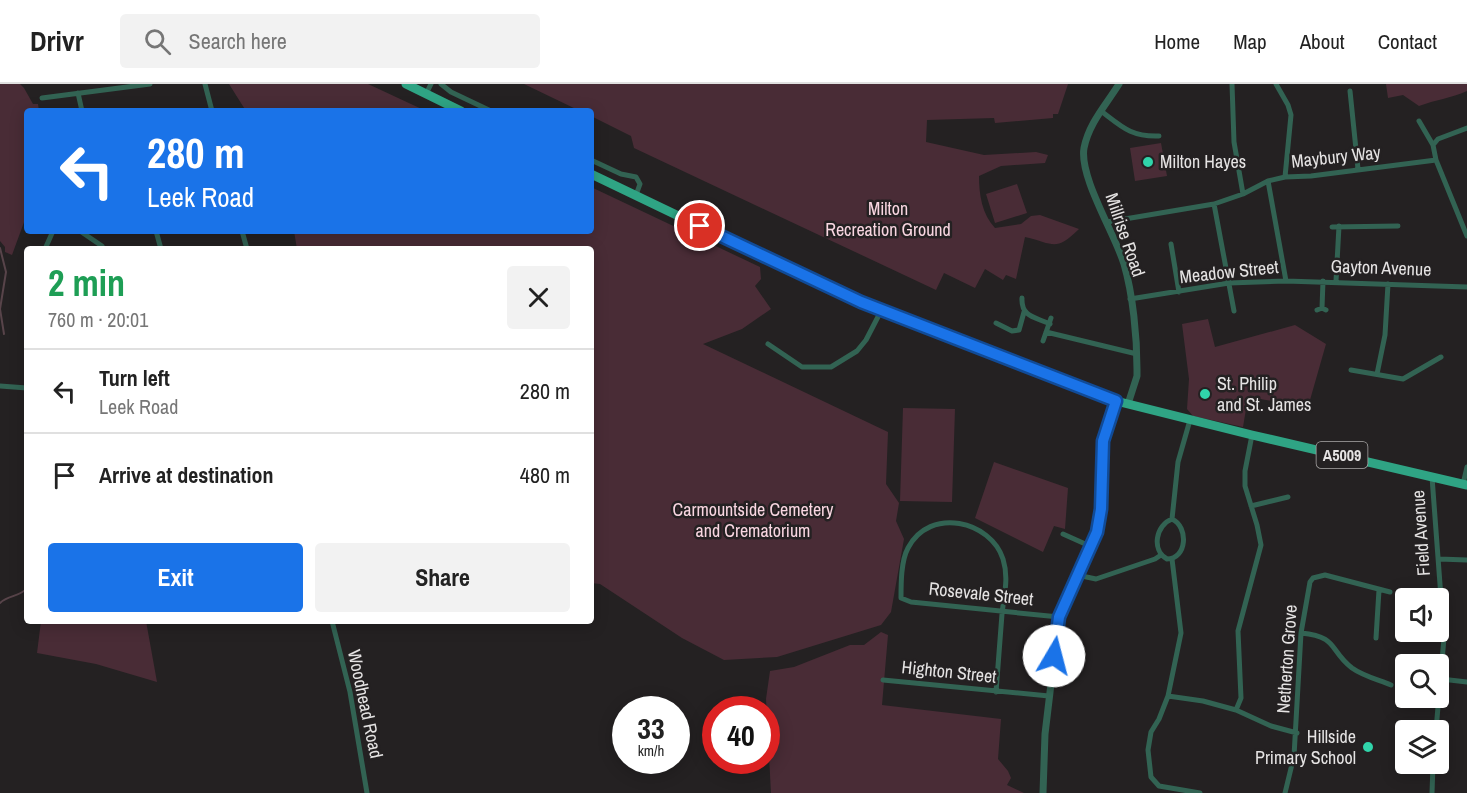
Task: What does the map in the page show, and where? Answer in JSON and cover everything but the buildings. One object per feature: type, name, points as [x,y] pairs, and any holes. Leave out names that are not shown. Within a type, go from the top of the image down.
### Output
[{"type":"main road","points":[[406,84],[455,108]]},
{"type":"main road","name":"A5009","points":[[594,175],[809,279],[881,311],[1116,401],[1465,484]]},
{"type":"street","points":[[42,98],[150,84]]},
{"type":"street","points":[[205,84],[211,108]]},
{"type":"street","points":[[426,94],[431,84]]},
{"type":"street","points":[[441,84],[451,92],[485,108]]},
{"type":"street","name":"Millrise Road","points":[[1119,84],[1090,129],[1084,151],[1088,174],[1124,266],[1130,299],[1137,354],[1137,376],[1128,404]]},
{"type":"street","points":[[1232,84],[1234,142],[1243,194]]},
{"type":"street","points":[[1276,84],[1291,115],[1285,177]]},
{"type":"street","points":[[1350,91],[1355,98],[1358,169]]},
{"type":"street","points":[[78,93],[81,108]]},
{"type":"street","points":[[1101,111],[1127,131],[1141,136],[1158,136]]},
{"type":"street","points":[[1419,121],[1433,144],[1436,160],[1467,236]]},
{"type":"street","points":[[1433,144],[1438,139],[1467,128]]},
{"type":"street","name":"Maybury Way","points":[[1107,222],[1214,204],[1243,194],[1268,181],[1285,177],[1311,176],[1436,160]]},
{"type":"street","points":[[594,161],[621,174],[636,177],[640,184],[636,195]]},
{"type":"street","points":[[1268,181],[1286,281]]},
{"type":"street","points":[[1214,204],[1233,308],[1226,307]]},
{"type":"street","points":[[1336,281],[1336,226],[1398,226]]},
{"type":"street","points":[[84,234],[102,246]]},
{"type":"street","points":[[1171,244],[1179,292]]},
{"type":"street","name":"Meadow Street","points":[[1130,299],[1229,283],[1295,281]]},
{"type":"street","name":"Gayton Avenue","points":[[1295,281],[1467,287]]},
{"type":"street","points":[[1322,309],[1323,281]]},
{"type":"street","points":[[1377,374],[1384,335],[1388,284]]},
{"type":"street","points":[[996,323],[1012,331],[1019,330],[1024,312],[1022,298]]},
{"type":"street","points":[[768,344],[802,367],[831,367],[857,351],[866,340],[881,311]]},
{"type":"street","points":[[1024,312],[1051,321],[1043,341]]},
{"type":"street","points":[[1046,332],[1137,354]]},
{"type":"street","points":[[1351,370],[1403,379],[1441,357]]},
{"type":"street","points":[[0,386],[24,388]]},
{"type":"street","points":[[1043,793],[1043,762],[1049,696],[1059,617],[1092,547],[1101,519],[1103,441],[1116,401]]},
{"type":"street","points":[[1172,519],[1178,462],[1190,420]]},
{"type":"street","points":[[1236,710],[1240,698],[1238,631],[1261,545],[1245,486],[1245,471],[1252,435]]},
{"type":"street","points":[[1465,484],[1467,467]]},
{"type":"street","name":"Field Avenue","points":[[1432,477],[1444,638],[1443,654]]},
{"type":"street","points":[[1251,506],[1288,497]]},
{"type":"street","points":[[1172,519],[1163,524],[1159,532],[1158,547],[1164,558],[1172,559]]},
{"type":"street","points":[[1172,519],[1180,525],[1184,537],[1180,551],[1172,559]]},
{"type":"street","name":"Rosevale Street","points":[[1003,611],[1006,570],[1002,556],[982,534],[959,523],[941,522],[922,531],[907,549],[901,598],[911,602],[1059,617]]},
{"type":"street","points":[[1063,534],[1092,547]]},
{"type":"street","points":[[1077,575],[1096,579],[1161,555]]},
{"type":"street","points":[[1172,559],[1181,633],[1168,696],[1151,732],[1148,750],[1152,777],[1159,786],[1200,793]]},
{"type":"street","points":[[1438,559],[1467,560]]},
{"type":"street","name":"Netherton Grove","points":[[1285,793],[1297,733],[1300,633],[1308,587],[1313,578],[1325,575],[1378,590]]},
{"type":"street","points":[[1376,638],[1378,590],[1390,592]]},
{"type":"street","points":[[996,692],[1003,611]]},
{"type":"street","name":"Woodhead Road","points":[[333,624],[350,692],[367,793]]},
{"type":"street","points":[[1300,633],[1325,638],[1349,666],[1391,685]]},
{"type":"street","points":[[1384,682],[1388,674]]},
{"type":"street","name":"Highton Street","points":[[883,680],[1049,696]]},
{"type":"street","points":[[1449,680],[1467,682]]},
{"type":"street","name":"Netherton Grove","points":[[1168,696],[1203,701],[1236,710],[1271,726],[1297,733]]},
{"type":"street","points":[[1432,793],[1433,774]]},
{"type":"green space","points":[[0,84],[20,84],[33,104],[38,104],[39,108],[24,108],[24,222],[12,255],[5,252],[5,247],[0,241]]},
{"type":"green space","points":[[229,84],[368,84],[420,108],[244,108]]},
{"type":"green space","name":"Milton Recreation Ground","points":[[524,84],[1068,84],[1058,114],[1053,114],[1053,118],[995,123],[994,118],[927,120],[926,142],[984,155],[1036,152],[1048,155],[1045,163],[1001,166],[979,176],[984,210],[995,228],[1021,224],[1031,216],[1040,215],[1079,229],[1065,241],[1054,244],[1025,237],[1016,279],[1006,275],[1003,280],[985,269],[975,288],[944,273],[936,290],[634,148],[631,136],[594,118],[594,108],[574,108]]},
{"type":"green space","points":[[1386,84],[1467,84],[1467,91],[1419,106],[1403,95],[1388,98]]},
{"type":"green space","name":"Milton Hayes","points":[[1161,143],[1167,176],[1135,181],[1130,148]]},
{"type":"green space","points":[[1017,184],[1027,213],[995,223],[986,194]]},
{"type":"green space","name":"Carmountside Cemetery and Crematorium","points":[[594,188],[760,267],[761,279],[755,286],[771,309],[742,329],[703,344],[888,432],[886,484],[899,503],[896,521],[904,539],[891,612],[881,625],[777,657],[724,660],[682,638],[600,584],[594,583],[594,246],[296,246],[294,234],[594,234]]},
{"type":"green space","points":[[1208,319],[1215,347],[1295,325],[1326,344],[1308,407],[1248,397],[1243,427],[1193,416],[1187,409],[1189,379],[1182,324]]},
{"type":"green space","points":[[903,408],[955,409],[952,502],[900,501]]},
{"type":"green space","points":[[994,462],[1068,488],[1065,529],[1054,526],[1043,552],[975,518]]},
{"type":"green space","points":[[41,624],[147,624],[157,682],[96,664],[37,653]]},
{"type":"green space","points":[[881,632],[888,635],[882,705],[1001,719],[998,759],[1011,778],[1007,785],[1024,793],[771,793],[770,774],[780,774],[780,696],[766,696],[770,671],[794,667],[850,645],[864,645]]},
{"type":"waterway","points":[[0,248],[6,272],[0,309],[4,334]]},
{"type":"waterway","points":[[0,603],[24,590]]},
{"type":"place","name":"Milton Hayes","points":[[1148,162]]},
{"type":"place","name":"St. Philip and St. James","points":[[1205,394]]},
{"type":"place","name":"Hillside Primary School","points":[[1368,747]]},
{"type":"route","points":[[700,226],[881,311],[1116,401],[1103,441],[1101,519],[1092,547],[1059,617],[1054,656]]}]
